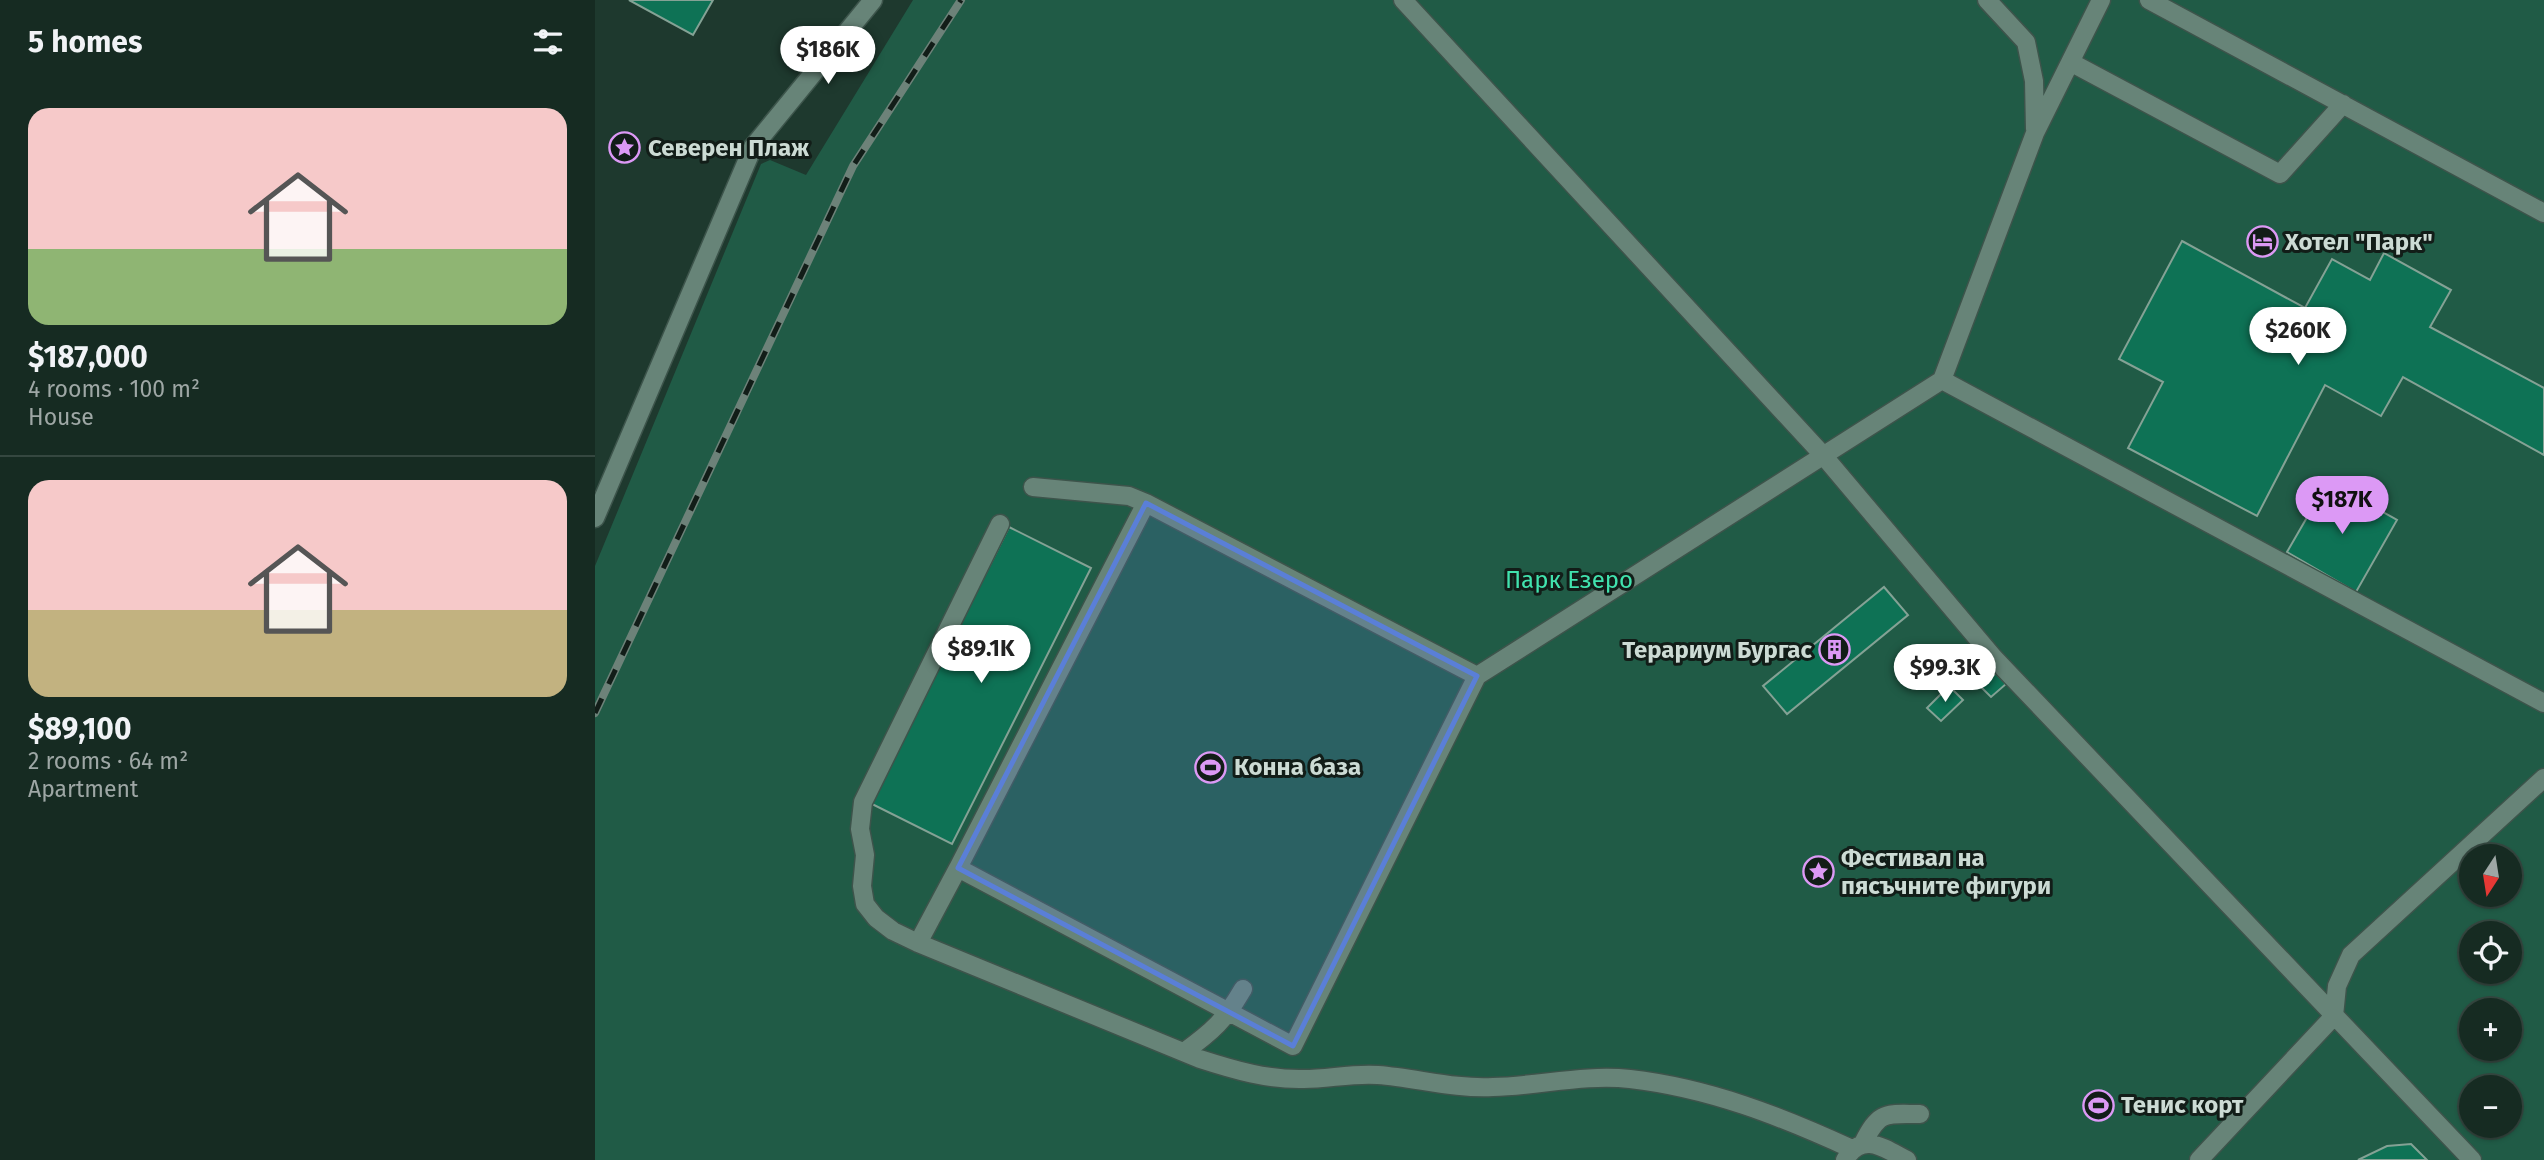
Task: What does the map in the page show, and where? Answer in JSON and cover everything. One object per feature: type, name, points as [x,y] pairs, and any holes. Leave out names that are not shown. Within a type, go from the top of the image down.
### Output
[{"type":"street","points":[[595,518],[753,147],[873,0]]},
{"type":"street","points":[[1403,0],[1822,454],[1994,658],[2472,1160]]},
{"type":"street","points":[[1987,0],[2026,43],[2034,81],[2035,133]]},
{"type":"street","points":[[958,868],[1293,1046],[1477,676],[1942,380],[2035,133],[2101,0]]},
{"type":"street","points":[[2149,0],[2544,213]]},
{"type":"street","points":[[2071,63],[2280,174],[2343,104]]},
{"type":"street","points":[[1942,380],[2544,703]]},
{"type":"street","points":[[1033,487],[1129,496],[1146,503],[1477,676]]},
{"type":"street","points":[[918,943],[1146,503]]},
{"type":"street","points":[[1000,524],[863,802],[860,829],[865,855],[862,886],[865,904],[876,918],[893,931],[1231,1069],[1305,1080],[1341,1075],[1377,1075],[1457,1087],[1494,1087],[1567,1078],[1629,1079],[1698,1090],[1750,1105],[1853,1151],[1879,1146],[1907,1160]]},
{"type":"street","points":[[2199,1160],[2334,1016],[2337,986],[2351,955],[2544,778]]},
{"type":"street","points":[[1184,1052],[1213,1031],[1243,989]]},
{"type":"street","points":[[1853,1151],[1874,1122],[1882,1116],[1920,1114]]},
{"type":"highlighted area","points":[[1146,503],[1477,676],[1293,1046],[958,868]]},
{"type":"green space","name":"Парк Езеро","points":[[913,0],[2544,0],[2544,1160],[595,1160],[595,566],[761,164],[770,160],[806,175]]},
{"type":"building","points":[[629,0],[713,0],[693,35]]},
{"type":"building","points":[[2182,241],[2305,308],[2332,259],[2370,280],[2384,253],[2451,290],[2430,327],[2544,388],[2544,455],[2403,377],[2381,416],[2325,385],[2257,516],[2128,448],[2163,382],[2119,359]]},
{"type":"building","points":[[2328,481],[2397,520],[2356,592],[2287,552]]},
{"type":"building","points":[[1009,527],[1091,568],[952,844],[870,803]]},
{"type":"building","name":"Терариум Бургас","points":[[1884,587],[1908,615],[1787,714],[1763,686]]},
{"type":"building","points":[[1971,645],[1980,656],[1965,670],[1956,659]]},
{"type":"building","points":[[1996,673],[2006,684],[1991,697],[1981,687]]},
{"type":"building","points":[[1949,686],[1963,700],[1941,721],[1927,708]]},
{"type":"building","points":[[2411,1144],[2427,1160],[2358,1160],[2387,1146]]},
{"type":"railway","points":[[595,713],[853,166],[961,0]]},
{"type":"place","name":"Северен Плаж","points":[[625,148]]},
{"type":"place","name":"Хотел \"Парк\"","points":[[2262,242]]},
{"type":"place","name":"Терариум Бургас","points":[[1835,650]]},
{"type":"place","name":"Конна база","points":[[1211,767]]},
{"type":"place","name":"Фестивал на пясъчните фигури","points":[[1818,872]]},
{"type":"place","name":"Тенис корт","points":[[2098,1105]]}]
